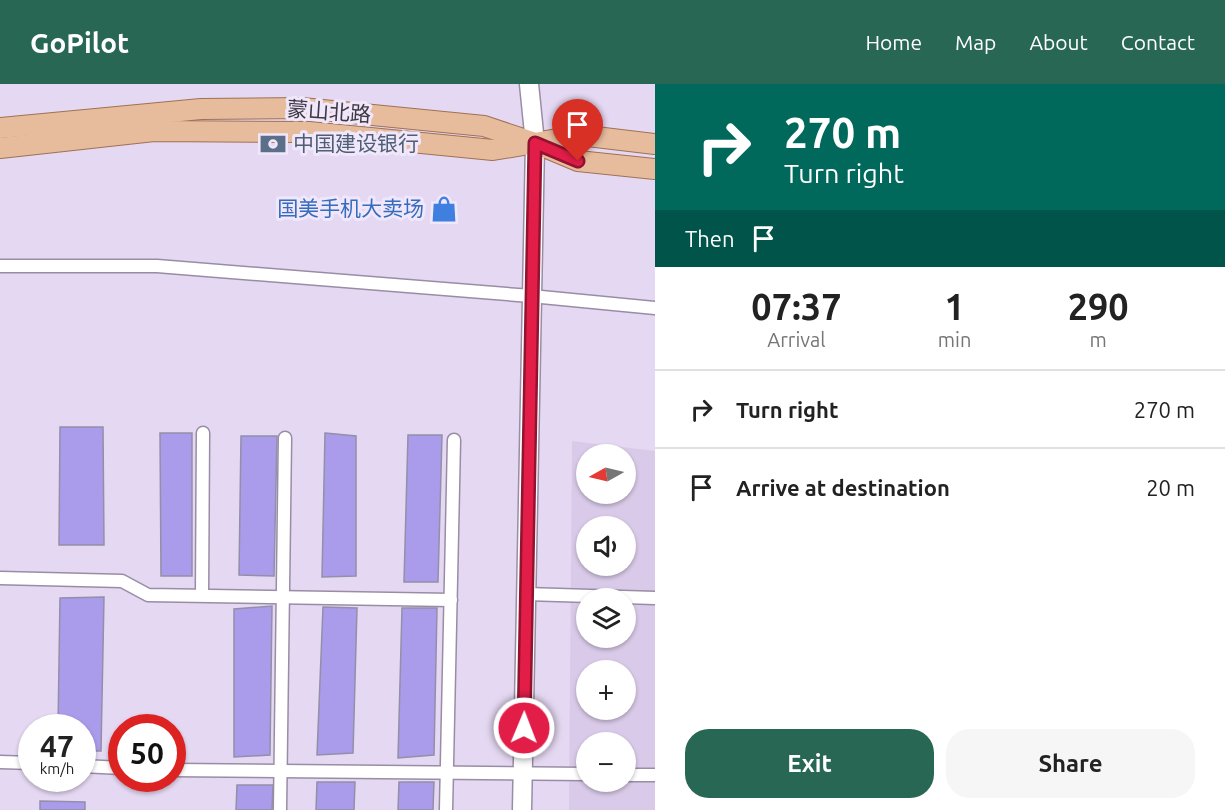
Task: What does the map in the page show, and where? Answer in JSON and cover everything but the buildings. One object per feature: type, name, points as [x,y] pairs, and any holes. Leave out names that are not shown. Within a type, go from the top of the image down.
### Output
[{"type":"main road","points":[[522,810],[535,143],[530,84]]},
{"type":"main road","name":"蒙山北路","points":[[0,128],[201,109],[302,108],[484,126],[535,143],[579,135],[655,144]]},
{"type":"main road","points":[[0,148],[154,131],[309,132],[493,150],[535,143],[578,161],[655,169]]},
{"type":"street","points":[[0,266],[157,266],[655,308]]},
{"type":"street","points":[[202,596],[203,433]]},
{"type":"street","points":[[280,810],[281,597],[285,438]]},
{"type":"street","points":[[446,810],[454,440]]},
{"type":"street","points":[[0,578],[122,581],[147,595],[451,600]]},
{"type":"street","points":[[526,594],[655,598]]},
{"type":"street","points":[[0,762],[18,763]]},
{"type":"street","points":[[186,770],[576,774]]},
{"type":"street","points":[[636,775],[655,776]]},
{"type":"shaded area","points":[[572,441],[597,444],[576,444],[576,504],[636,504],[636,449],[655,451],[655,810],[569,810]]},
{"type":"place","name":"中国建设银行","points":[[273,144]]},
{"type":"place","name":"国美手机大卖场","points":[[444,209]]},
{"type":"route","points":[[524,728],[535,143],[578,161]]}]
